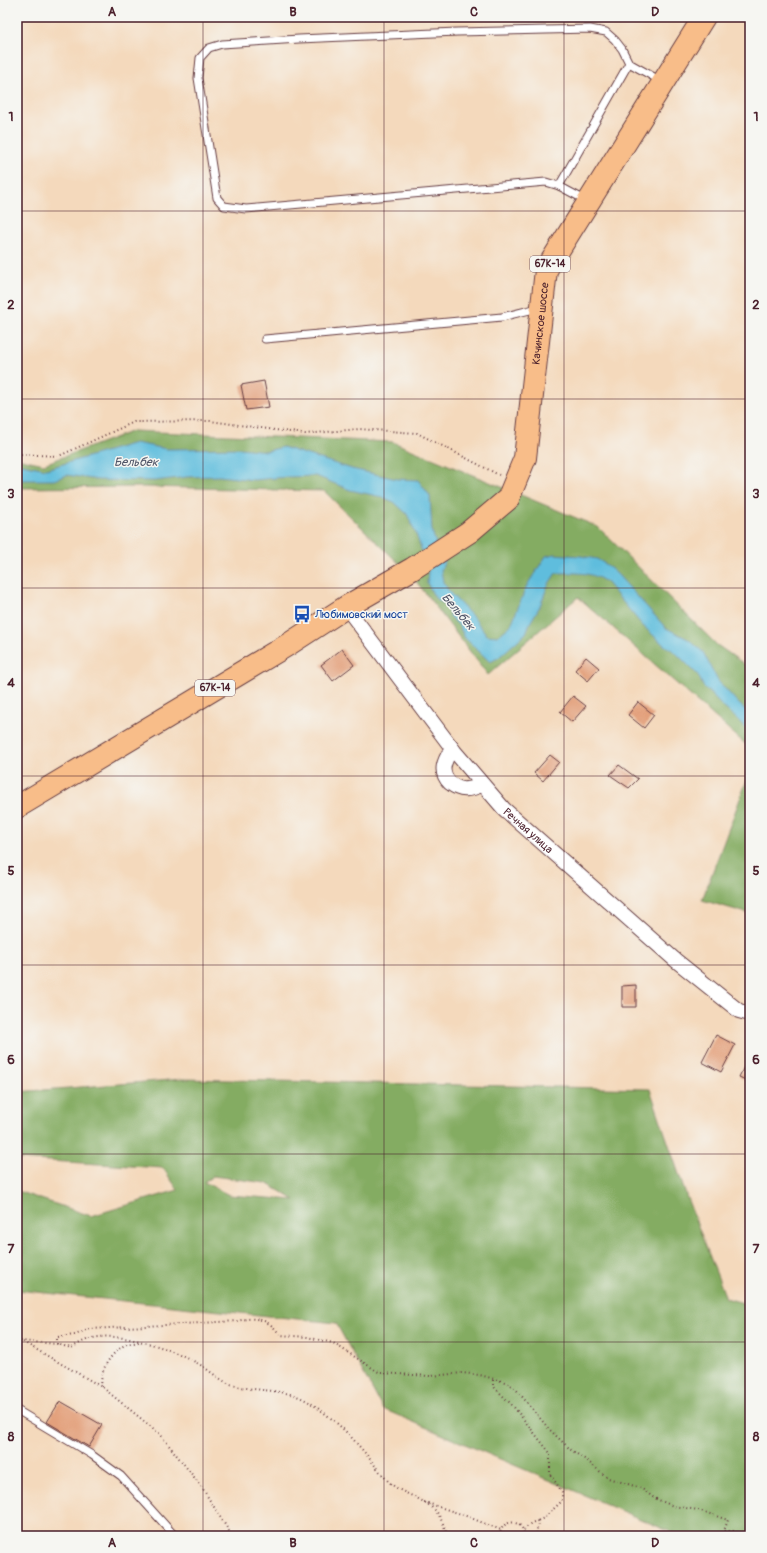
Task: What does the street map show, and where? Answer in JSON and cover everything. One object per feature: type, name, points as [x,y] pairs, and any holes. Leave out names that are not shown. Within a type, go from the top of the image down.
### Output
[{"type":"main road","name":"Качинское шоссе","points":[[346,607],[412,569],[469,532],[508,499],[525,458],[546,270],[704,17]]},
{"type":"main road","name":"67К-14","points":[[17,807],[289,644],[346,607]]},
{"type":"street","name":"Речная улица","points":[[346,607],[452,748],[504,809],[674,959],[745,1012],[750,1020]]},
{"type":"street","points":[[452,748],[445,760],[444,777],[455,788],[467,789],[483,785]]},
{"type":"lane","points":[[589,202],[559,186],[546,182],[246,209],[224,206],[217,198],[211,165],[198,78],[200,58],[209,48],[222,44],[457,32],[590,29],[606,32],[622,49],[629,63],[663,82]]},
{"type":"lane","points":[[559,186],[629,63]]},
{"type":"lane","points":[[265,339],[502,317],[542,307]]},
{"type":"lane","points":[[17,1410],[92,1455],[121,1476],[175,1536]]},
{"type":"path","points":[[17,454],[59,456],[134,422],[210,421],[305,434],[359,429],[417,433],[481,467],[515,482]]},
{"type":"path","points":[[57,1344],[57,1338],[74,1335],[90,1329],[237,1321],[248,1318],[262,1320],[274,1326],[280,1335],[333,1343],[380,1373],[431,1376],[462,1373],[480,1375],[505,1382],[515,1388],[549,1428],[571,1450],[608,1478],[641,1488],[654,1498],[672,1506],[698,1510],[728,1520],[724,1531],[735,1531],[741,1536]]},
{"type":"path","points":[[21,1341],[57,1344],[71,1348],[83,1341],[99,1337],[120,1337],[143,1342],[197,1362],[231,1384],[273,1390],[308,1401],[325,1413],[359,1445],[371,1462],[392,1485],[423,1502],[437,1513],[448,1536]]},
{"type":"path","points":[[17,1339],[102,1388],[160,1434],[202,1486],[232,1536]]},
{"type":"path","points":[[102,1388],[101,1378],[109,1359],[118,1349],[129,1344],[143,1342]]},
{"type":"path","points":[[493,1379],[493,1386],[513,1406],[550,1454],[550,1474],[562,1492],[562,1501],[544,1518],[531,1523],[524,1530]]},
{"type":"path","points":[[423,1502],[461,1514],[501,1530]]},
{"type":"path","points":[[536,1521],[538,1523],[536,1536]]},
{"type":"path","points":[[500,1536],[504,1525],[512,1522],[520,1525],[524,1530],[524,1536]]},
{"type":"path","points":[[419,1534],[424,1536]]},
{"type":"green space","points":[[133,431],[393,442],[598,527],[717,645],[750,668],[750,748],[578,597],[488,675],[412,576],[324,491],[144,487],[17,488],[17,458],[44,464]]},
{"type":"green space","points":[[750,772],[750,914],[702,900]]},
{"type":"green space","points":[[183,1079],[650,1089],[687,1198],[726,1298],[750,1305],[750,1536],[680,1536],[383,1409],[336,1323],[17,1290],[17,1191],[91,1216],[178,1190],[163,1168],[17,1159],[17,1092]],"holes":[[[213,1176],[266,1183],[295,1200],[229,1195],[204,1182]]]},
{"type":"water","name":"Бельбек","points":[[135,443],[167,449],[241,448],[266,451],[283,447],[352,469],[397,479],[418,480],[430,496],[432,531],[437,547],[445,561],[441,570],[443,582],[451,594],[474,618],[487,635],[498,636],[511,625],[527,585],[546,556],[554,554],[597,559],[607,565],[618,575],[666,628],[688,639],[703,652],[718,681],[750,714],[750,733],[703,686],[698,675],[675,652],[664,645],[642,625],[607,583],[596,576],[576,573],[556,573],[548,585],[540,606],[526,633],[498,658],[490,662],[465,638],[459,626],[450,616],[446,605],[435,598],[427,583],[428,570],[416,534],[407,514],[394,502],[382,497],[350,490],[316,476],[254,480],[219,476],[187,477],[155,481],[98,480],[67,475],[54,480],[17,480],[17,463],[46,469]]},
{"type":"building","points":[[264,381],[269,407],[246,410],[241,385]]},
{"type":"building","points":[[342,649],[354,665],[333,681],[321,665]]},
{"type":"building","points":[[586,657],[599,668],[588,681],[575,670]]},
{"type":"building","points":[[573,696],[586,706],[572,722],[560,712]]},
{"type":"building","points":[[638,702],[654,715],[644,728],[628,715]]},
{"type":"building","points":[[550,755],[559,762],[543,781],[534,773]]},
{"type":"building","points":[[619,765],[638,779],[629,788],[610,775]]},
{"type":"building","points":[[636,985],[636,1007],[622,1007],[622,986]]},
{"type":"building","points":[[716,1035],[735,1045],[721,1072],[702,1062]]},
{"type":"building","points":[[750,1055],[750,1082],[739,1077]]},
{"type":"building","points":[[60,1401],[102,1425],[89,1447],[47,1422]]},
{"type":"place","name":"Любимовский мост","points":[[302,614]]}]
